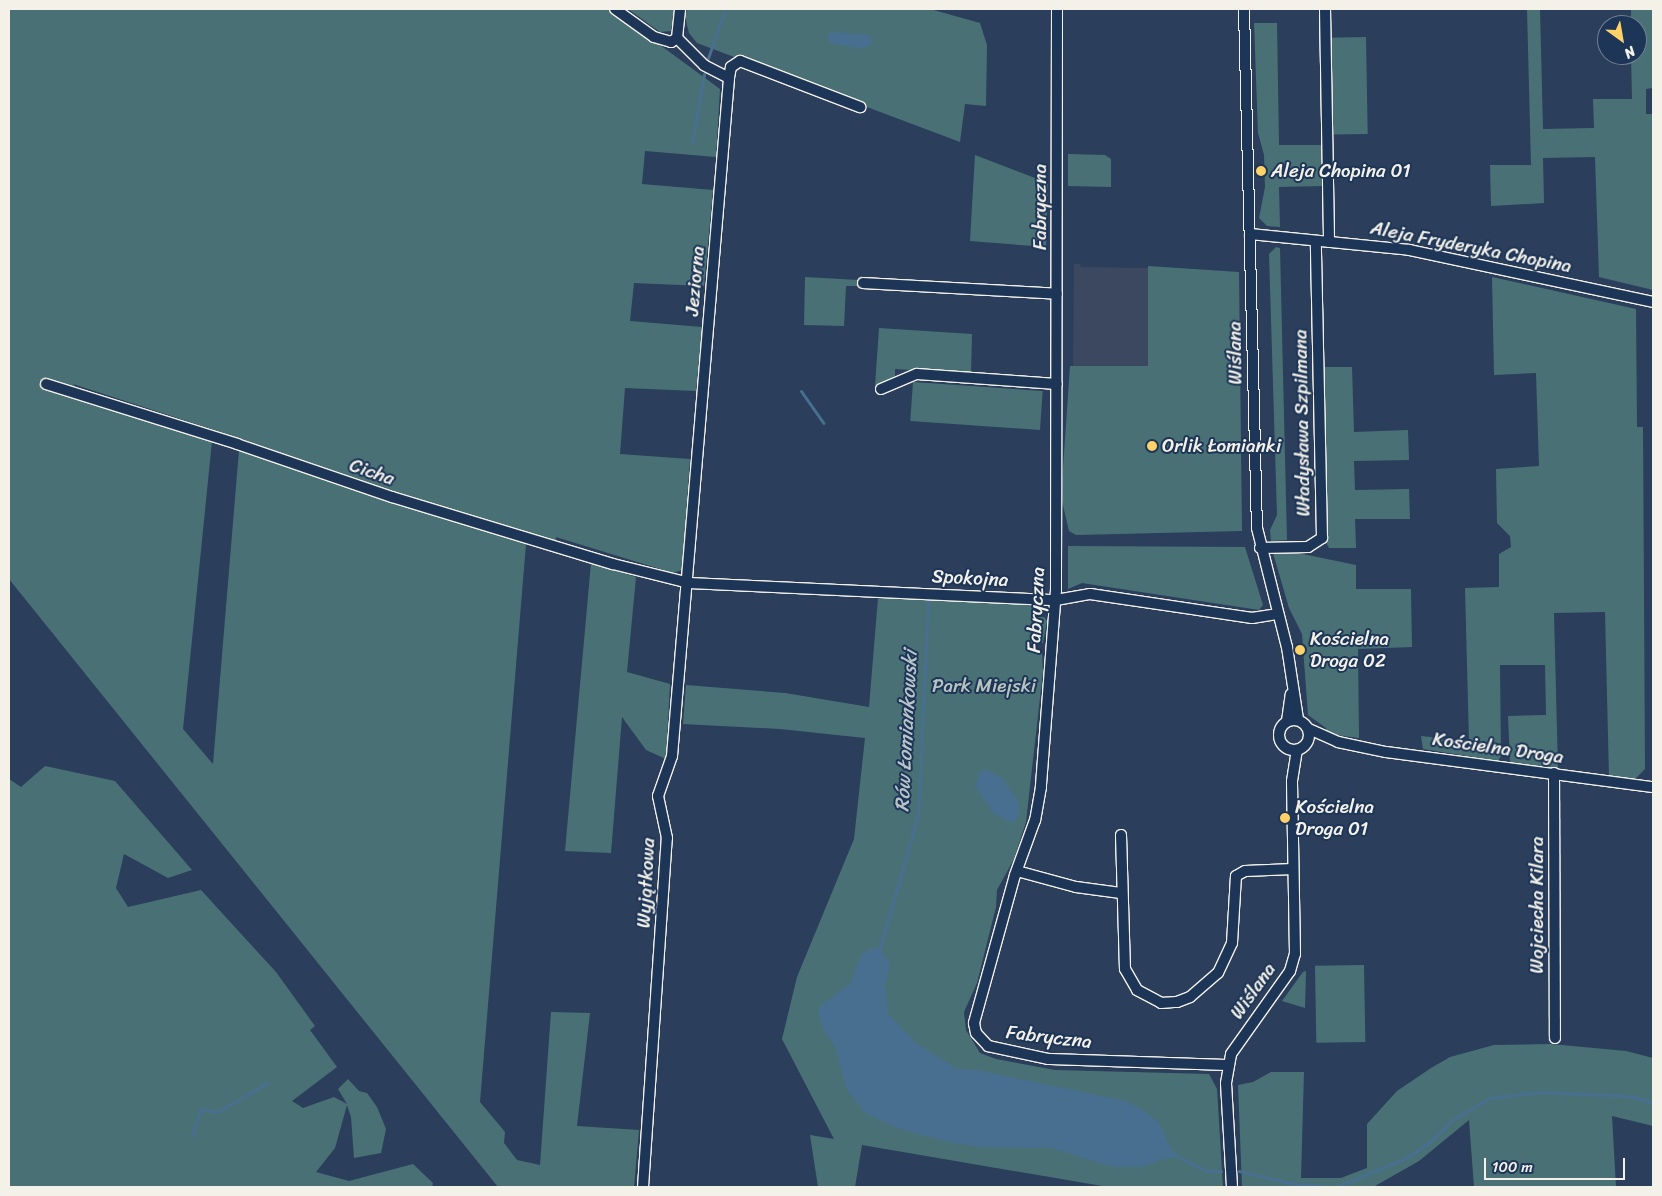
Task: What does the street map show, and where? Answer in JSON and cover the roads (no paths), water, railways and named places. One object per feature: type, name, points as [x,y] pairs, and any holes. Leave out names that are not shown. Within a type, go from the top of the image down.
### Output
[{"type":"street","points":[[615,9],[654,37],[671,42],[677,38]]},
{"type":"street","points":[[677,38],[680,9]]},
{"type":"street","name":"Fabryczna","points":[[1058,9],[1056,600],[1039,804],[1017,871],[974,1023],[983,1042],[995,1048],[1058,1060],[1229,1065]]},
{"type":"street","name":"Wiślana","points":[[1244,9],[1257,528],[1260,548],[1287,647],[1292,720]]},
{"type":"street","points":[[1324,9],[1330,242]]},
{"type":"street","points":[[677,38],[704,65],[729,78],[731,67],[740,62],[860,106]]},
{"type":"street","name":"Jeziorna","points":[[689,583],[729,78]]},
{"type":"street","name":"Aleja Fryderyka Chopina","points":[[1250,234],[1409,250],[1653,302]]},
{"type":"street","name":"Władysława Szpilmana","points":[[1260,548],[1308,547],[1322,538],[1316,241]]},
{"type":"street","points":[[863,283],[1057,294]]},
{"type":"street","points":[[882,390],[917,374],[1057,384]]},
{"type":"street","name":"Cicha","points":[[46,384],[237,444],[392,497],[614,564],[689,583]]},
{"type":"street","name":"Spokojna","points":[[689,583],[1056,600],[1090,594],[1252,618],[1277,614]]},
{"type":"street","name":"Wyjątkowa","points":[[643,1187],[667,838],[658,796],[672,756],[689,583]]},
{"type":"street","points":[[1292,720],[1309,730],[1306,744],[1297,750],[1286,748],[1278,733],[1292,720]]},
{"type":"street","name":"Kościelna Droga","points":[[1309,730],[1338,742],[1386,752],[1653,787]]},
{"type":"street","name":"Kościelna Droga","points":[[1306,744],[1338,742]]},
{"type":"street","name":"Wiślana","points":[[1232,1187],[1226,1083],[1229,1065],[1235,1047],[1290,971],[1295,954],[1292,781],[1286,748]]},
{"type":"street","name":"Wiślana","points":[[1292,781],[1297,750]]},
{"type":"street","name":"Wojciecha Kilara","points":[[1554,773],[1554,1038]]},
{"type":"street","points":[[1122,835],[1121,893],[1124,960],[1130,980],[1148,998],[1161,1003],[1177,1002],[1204,988],[1226,959],[1234,926],[1233,881],[1236,876],[1245,871],[1293,869]]},
{"type":"street","points":[[1017,871],[1076,887],[1121,893]]},
{"type":"waterway","name":"Rów Łomiankowski","points":[[707,61],[725,9]]},
{"type":"waterway","points":[[692,143],[704,74]]},
{"type":"waterway","name":"Rów Łomiankowski","points":[[801,391],[823,423]]},
{"type":"waterway","name":"Rów Łomiankowski","points":[[879,951],[918,815],[928,601]]},
{"type":"waterway","points":[[192,1135],[201,1109],[217,1112],[267,1083]]},
{"type":"waterway","name":"Rów Łomiankowski","points":[[1239,1171],[1294,1184],[1336,1187],[1406,1158],[1431,1141],[1452,1120],[1490,1098],[1541,1092],[1629,1096],[1653,1103]]},
{"type":"waterway","name":"Rów Łomiankowski","points":[[1177,1156],[1207,1171],[1221,1171]]},
{"type":"place","name":"Aleja Chopina 01","points":[[1261,171]]},
{"type":"place","name":"Orlik Łomianki","points":[[1152,446]]},
{"type":"place","name":"Kościelna Droga 02","points":[[1300,650]]},
{"type":"place","name":"Kościelna Droga 01","points":[[1285,818]]},
{"type":"park label","name":"Park Miejski","points":[[984,686]]}]
